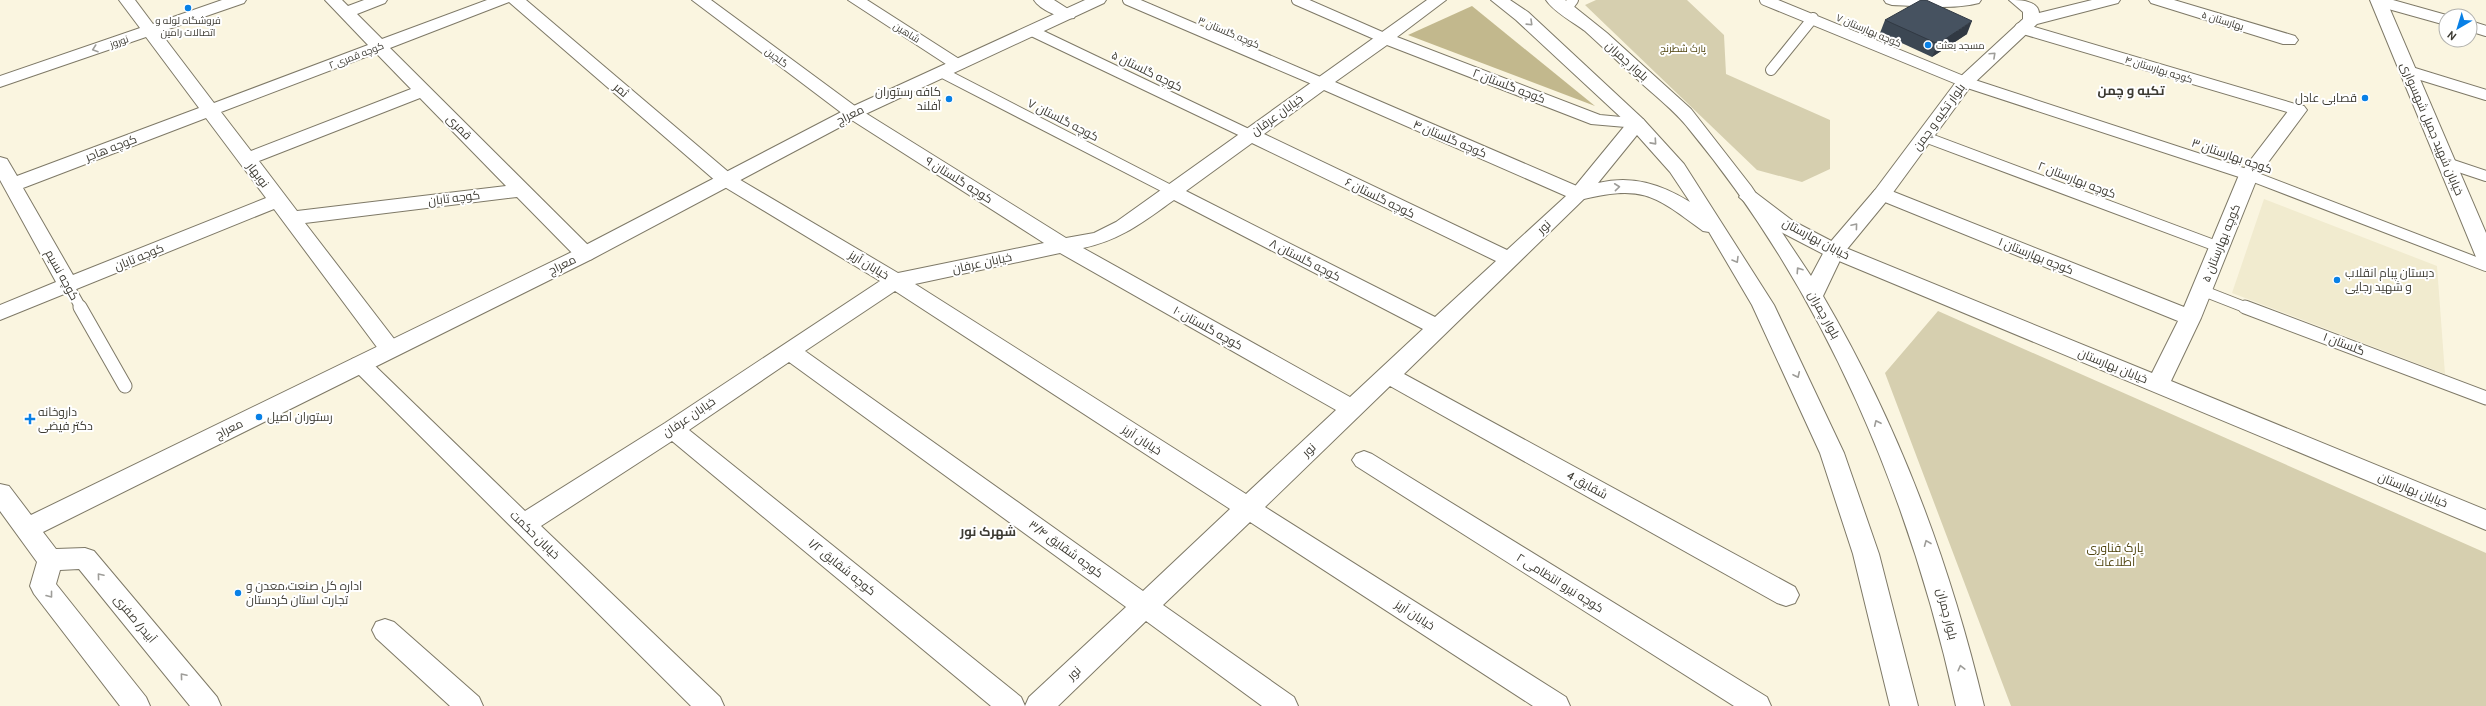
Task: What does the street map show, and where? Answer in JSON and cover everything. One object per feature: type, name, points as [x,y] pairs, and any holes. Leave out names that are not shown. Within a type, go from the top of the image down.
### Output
[{"type":"street","name":"نوبهار","points":[[127,0],[390,349]]},
{"type":"street","name":"نوروز","points":[[0,82],[238,0]]},
{"type":"street","points":[[339,6],[379,0]]},
{"type":"street","name":"کوچه قمری ۲","points":[[210,110],[502,0]]},
{"type":"street","name":"ثمر","points":[[516,0],[725,179]]},
{"type":"street","name":"گلچین","points":[[700,0],[853,113]]},
{"type":"street","name":"شاهین","points":[[856,0],[950,68]]},
{"type":"street","points":[[1042,0],[1068,14]]},
{"type":"street","name":"معراج","points":[[26,529],[584,254],[853,113],[1098,0]]},
{"type":"street","name":"خیابان عرفان","points":[[524,524],[673,429],[788,350],[895,281],[1099,238],[1123,227],[1438,0]]},
{"type":"street","points":[[1499,0],[1522,16],[1637,124],[1677,168],[1719,232],[1763,305],[1832,452],[1866,554],[1904,706]]},
{"type":"street","points":[[1892,0],[1942,2],[1973,0]]},
{"type":"street","points":[[2018,0],[2031,10],[2025,24]]},
{"type":"street","points":[[2058,0],[2080,8]]},
{"type":"street","points":[[2025,24],[2112,0]]},
{"type":"street","name":"بهارستان ۵","points":[[2156,0],[2289,40]]},
{"type":"street","name":"خیابان شهید جمیل شهسواری","points":[[2377,0],[2408,70],[2486,257]]},
{"type":"street","name":"بلوار چمران","points":[[1565,3],[1684,113],[1749,197],[1813,294],[1846,355],[1894,459],[1932,554],[1970,706]]},
{"type":"street","name":"قمری","points":[[339,6],[584,254]]},
{"type":"street","name":"بلوار تکیه و چمن","points":[[1813,294],[1834,251],[1882,194],[1965,82],[2025,24]]},
{"type":"street","name":"کوچه گلستان ۲","points":[[1384,38],[1597,120],[1637,124]]},
{"type":"street","name":"کوچه گلستان ۴","points":[[1322,83],[1579,194]]},
{"type":"street","points":[[246,159],[423,91]]},
{"type":"street","name":"کوچه هاجر","points":[[12,185],[210,110]]},
{"type":"street","name":"کوچه بهارستان ۵","points":[[2158,385],[2190,318],[2249,175],[2298,110]]},
{"type":"street","name":"کوچه گلستان ۹","points":[[853,113],[1064,246]]},
{"type":"street","name":"نور","points":[[1039,706],[1579,194],[1637,124]]},
{"type":"street","name":"کوچه گلستان ۶","points":[[1250,135],[1510,260]]},
{"type":"street","name":"کوچه نسیم","points":[[0,163],[68,285]]},
{"type":"street","name":"خیابان آریز","points":[[725,179],[895,281],[1556,706]]},
{"type":"street","points":[[1579,194],[1615,186],[1638,186],[1675,201],[1719,232]]},
{"type":"street","name":"کوچه تابان","points":[[291,218],[521,190]]},
{"type":"street","name":"کوچه گلستان ۸","points":[[1172,191],[1438,328]]},
{"type":"street","name":"کوچه بهارستان ۱","points":[[1882,194],[2190,318]]},
{"type":"street","name":"خیابان بهارستان","points":[[1749,197],[1786,226],[1834,251],[2486,520]]},
{"type":"street","name":"کوچه تابان","points":[[0,313],[278,200]]},
{"type":"street","name":"کوچه گلستان ۱۰","points":[[1064,246],[1352,409]]},
{"type":"street","name":"کوچه شقایق ۳/۴","points":[[788,350],[1284,706]]},
{"type":"street","name":"خیابان حکمت","points":[[360,365],[710,706]]},
{"type":"street","name":"شقایق 4","points":[[1388,375],[1786,596]]},
{"type":"street","name":"کوچه شقایق ۱/۲","points":[[673,429],[1011,706]]},
{"type":"street","name":"کوچه نیرو انتظامی ۲","points":[[1364,460],[1757,706]]},
{"type":"street","points":[[0,493],[50,560],[43,586],[136,706]]},
{"type":"street","name":"آبیدر/ صفری","points":[[50,560],[84,558],[207,706]]},
{"type":"street","points":[[385,630],[469,706]]},
{"type":"lane","name":"کوچه گلستان ۳","points":[[1128,0],[1322,83]]},
{"type":"lane","points":[[1296,0],[1384,38]]},
{"type":"lane","name":"کوچه بهارستان ۷","points":[[1764,0],[1813,18],[1965,82]]},
{"type":"lane","points":[[2377,0],[2438,18]]},
{"type":"lane","points":[[1771,70],[1813,18]]},
{"type":"lane","name":"کوچه بهارستان ۴","points":[[2025,24],[2298,110]]},
{"type":"lane","name":"کوچه گلستان ۵","points":[[1032,31],[1250,135]]},
{"type":"lane","name":"کوچه گلستان ۷","points":[[950,68],[1172,191]]},
{"type":"lane","points":[[2408,70],[2486,95]]},
{"type":"lane","name":"کوچه بهارستان ۳","points":[[1965,82],[2249,175],[2486,266]]},
{"type":"lane","name":"کوچه بهارستان ۲","points":[[1925,137],[2219,247]]},
{"type":"lane","points":[[2446,163],[2486,176]]},
{"type":"lane","name":"کوچه نسیم","points":[[68,285],[124,386]]},
{"type":"lane","name":"گلستان ١","points":[[2201,290],[2486,398]]},
{"type":"shaded area","points":[[1472,6],[1595,106],[1408,35]]},
{"type":"shaded area","name":"دبستان پبام انقلاب و شهید رجایی","points":[[2264,199],[2437,266],[2445,374],[2232,293]]},
{"type":"green space","name":"پارک شطرنج","points":[[1596,0],[1687,0],[1724,35],[1726,74],[1830,120],[1830,169],[1802,182],[1757,170],[1585,5]]},
{"type":"green space","name":"پارک فناوری اطلاعات","points":[[1938,311],[2486,553],[2486,706],[2011,706],[1885,373]]},
{"type":"building","points":[[1921,0],[1926,0],[1972,21],[1938,44],[1885,20]]},
{"type":"place","name":"فروشگاه لوله و اتصالات رامین","points":[[188,8]]},
{"type":"place","name":"مسجد بعثت","points":[[1928,45]]},
{"type":"place","name":"قصابی عادل","points":[[2365,98]]},
{"type":"place","name":"کافه رستوران آفلند","points":[[949,99]]},
{"type":"place","name":"دبستان پبام انقلاب و شهید رجایی","points":[[2337,280]]},
{"type":"place","name":"رستوران اصیل","points":[[259,417]]},
{"type":"place","name":"داروخانه دکتر فیضی","points":[[30,419]]},
{"type":"place","name":"اداره کل صنعت،معدن و تجارت استان کردستان","points":[[238,593]]},
{"type":"district","name":"تکیه و چمن","points":[[2131,90]]},
{"type":"district","name":"شهرک نور","points":[[988,531]]}]
